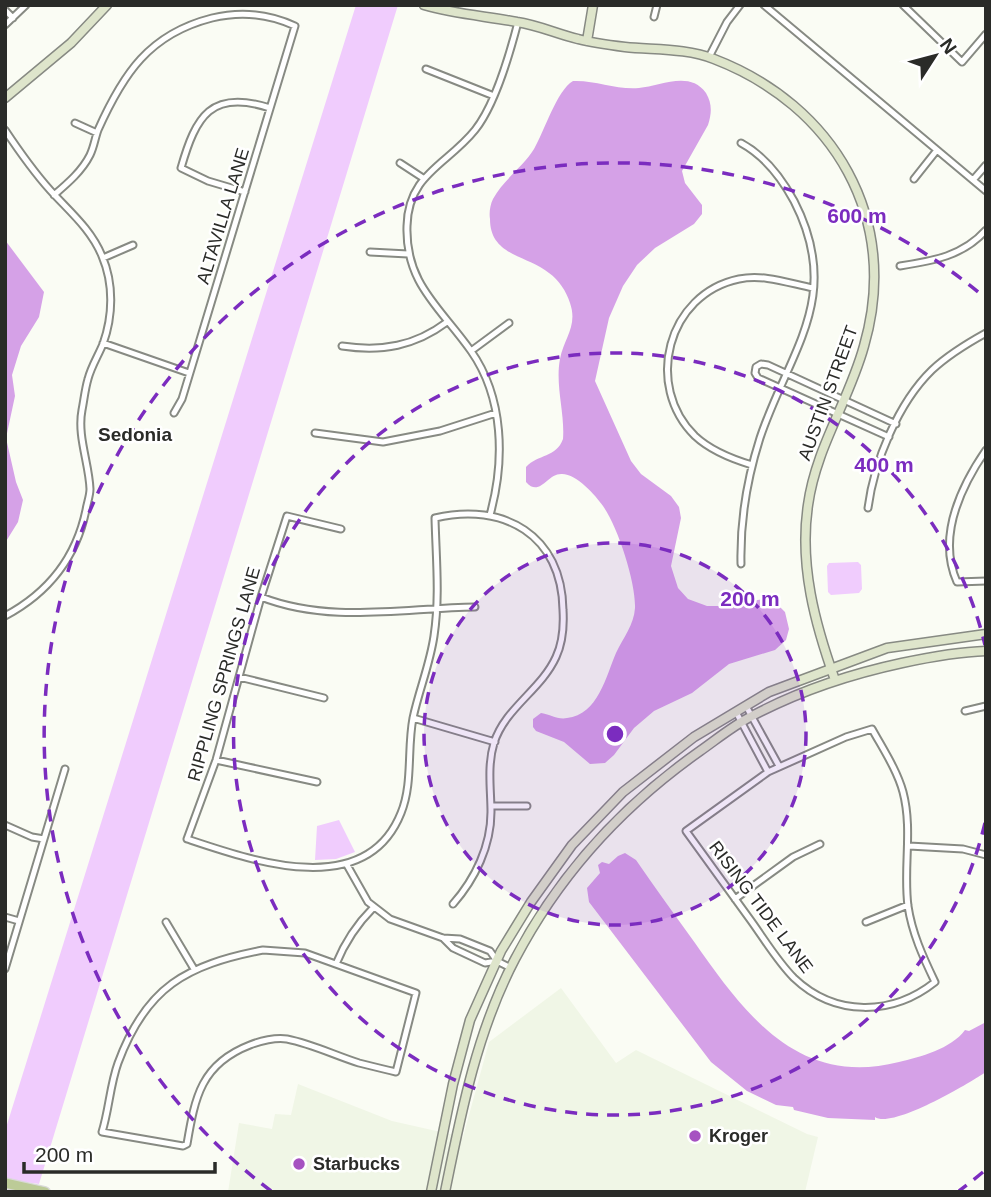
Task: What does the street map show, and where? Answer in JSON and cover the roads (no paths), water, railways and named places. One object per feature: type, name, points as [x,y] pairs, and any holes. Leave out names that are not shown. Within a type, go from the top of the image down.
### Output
[{"type":"main road","points":[[5,1183],[45,1192]]},
{"type":"street","points":[[5,24],[26,5]]},
{"type":"street","points":[[5,98],[71,43],[107,5]]},
{"type":"street","name":"AUSTIN STREET","points":[[424,5],[459,14],[518,22],[587,41],[709,57],[761,80],[792,102],[828,140],[854,186],[869,230],[874,282],[870,325],[856,373],[817,464],[807,505],[805,545],[808,588],[835,680]]},
{"type":"street","points":[[587,41],[593,5]]},
{"type":"street","points":[[654,17],[657,5]]},
{"type":"street","points":[[709,57],[727,22],[740,5]]},
{"type":"street","points":[[764,5],[986,191]]},
{"type":"street","points":[[902,5],[962,62],[986,34]]},
{"type":"street","points":[[5,10],[13,18]]},
{"type":"street","name":"ALTAVILLA LANE","points":[[97,133],[117,89],[130,70],[161,39],[209,19],[238,15],[275,17],[295,26],[182,399],[174,413]]},
{"type":"street","points":[[490,514],[500,455],[496,413],[481,368],[471,351],[420,285],[408,254],[408,206],[424,178],[475,130],[494,96],[518,22]]},
{"type":"street","points":[[426,69],[494,96]]},
{"type":"street","points":[[245,192],[181,168],[191,133],[204,116],[225,103],[247,100],[270,108]]},
{"type":"street","points":[[54,195],[67,184],[91,154],[97,133],[75,123]]},
{"type":"street","points":[[5,130],[27,163],[82,222],[103,258],[111,289],[110,313],[103,343],[88,377],[81,416],[90,490],[75,548],[63,567],[38,595],[5,616]]},
{"type":"street","points":[[741,143],[763,158],[795,204],[810,243],[813,288],[811,312],[805,333],[761,436],[752,465],[743,513],[741,564]]},
{"type":"street","points":[[914,179],[936,150]]},
{"type":"street","points":[[400,163],[424,178]]},
{"type":"street","points":[[973,180],[986,165]]},
{"type":"street","points":[[900,266],[933,261],[961,250],[977,240],[986,230]]},
{"type":"street","points":[[103,258],[133,245]]},
{"type":"street","points":[[370,252],[408,254]]},
{"type":"street","points":[[752,465],[712,449],[695,436],[679,416],[669,393],[666,377],[667,355],[673,336],[682,318],[696,302],[708,292],[729,282],[759,277],[813,288]]},
{"type":"street","points":[[342,346],[379,349],[398,346],[431,333],[447,321]]},
{"type":"street","points":[[471,351],[509,323]]},
{"type":"street","points":[[868,508],[872,481],[889,437],[913,393],[930,372],[949,355],[986,333]]},
{"type":"street","points":[[103,343],[189,373]]},
{"type":"street","points":[[889,437],[758,378],[756,367],[764,364],[896,424]]},
{"type":"street","points":[[315,433],[383,442],[440,431],[496,413]]},
{"type":"street","points":[[986,450],[970,474],[954,512],[951,529],[951,567],[957,582],[986,580]]},
{"type":"street","points":[[453,904],[463,893],[484,854],[490,827],[491,765],[495,742],[507,717],[539,682],[554,660],[562,637],[564,620],[560,581],[549,556],[522,528],[490,514],[454,514],[435,518],[437,608],[431,655],[413,718],[407,779],[400,815],[387,837],[378,846],[347,864],[360,891],[373,908],[403,925],[443,938],[460,939],[490,951],[497,961],[511,968]]},
{"type":"street","name":"RIPPLING SPRINGS LANE","points":[[341,529],[287,516],[261,597],[216,760],[187,839],[231,854],[285,865],[327,868],[347,864]]},
{"type":"street","points":[[261,597],[299,609],[332,614],[475,607]]},
{"type":"street","points":[[432,1192],[453,1084],[470,1020],[501,951],[531,902],[572,845],[623,792],[694,737],[769,692],[887,648],[986,634]]},
{"type":"street","points":[[445,1192],[475,1057],[511,968],[551,897],[632,804],[670,772],[751,716],[835,680],[937,656],[986,651]]},
{"type":"street","points":[[239,677],[324,698]]},
{"type":"street","points":[[746,706],[779,766]]},
{"type":"street","points":[[965,711],[986,706]]},
{"type":"street","points":[[736,712],[768,772],[846,737],[872,729],[903,792],[908,821],[908,905],[866,922]]},
{"type":"street","points":[[413,718],[495,742]]},
{"type":"street","points":[[216,760],[317,782]]},
{"type":"street","points":[[5,969],[65,769]]},
{"type":"street","name":"RISING TIDE LANE","points":[[768,772],[686,831],[792,976],[806,988],[837,1004],[856,1008],[875,1008],[912,998],[935,982],[918,946],[908,905]]},
{"type":"street","points":[[491,806],[527,806]]},
{"type":"street","points":[[5,825],[32,837],[44,839]]},
{"type":"street","points":[[735,899],[793,857],[820,844]]},
{"type":"street","points":[[909,845],[963,849],[986,855]]},
{"type":"street","points":[[336,964],[345,942],[373,908]]},
{"type":"street","points":[[5,917],[19,921]]},
{"type":"street","points":[[166,922],[194,969]]},
{"type":"street","points":[[443,938],[453,948],[485,963],[497,961]]},
{"type":"street","points":[[263,950],[306,953],[336,964],[416,993],[396,1072],[358,1063],[283,1038],[256,1043],[234,1051],[216,1064],[195,1105],[187,1144],[183,1146],[102,1132],[117,1065],[132,1028],[175,981],[194,969],[225,958],[263,950]]},
{"type":"street","points":[[443,1140],[455,1143]]},
{"type":"place","name":"Kroger","points":[[695,1136]]},
{"type":"place","name":"Starbucks","points":[[299,1164]]},
{"type":"district","name":"Sedonia","points":[[135,434]]}]
